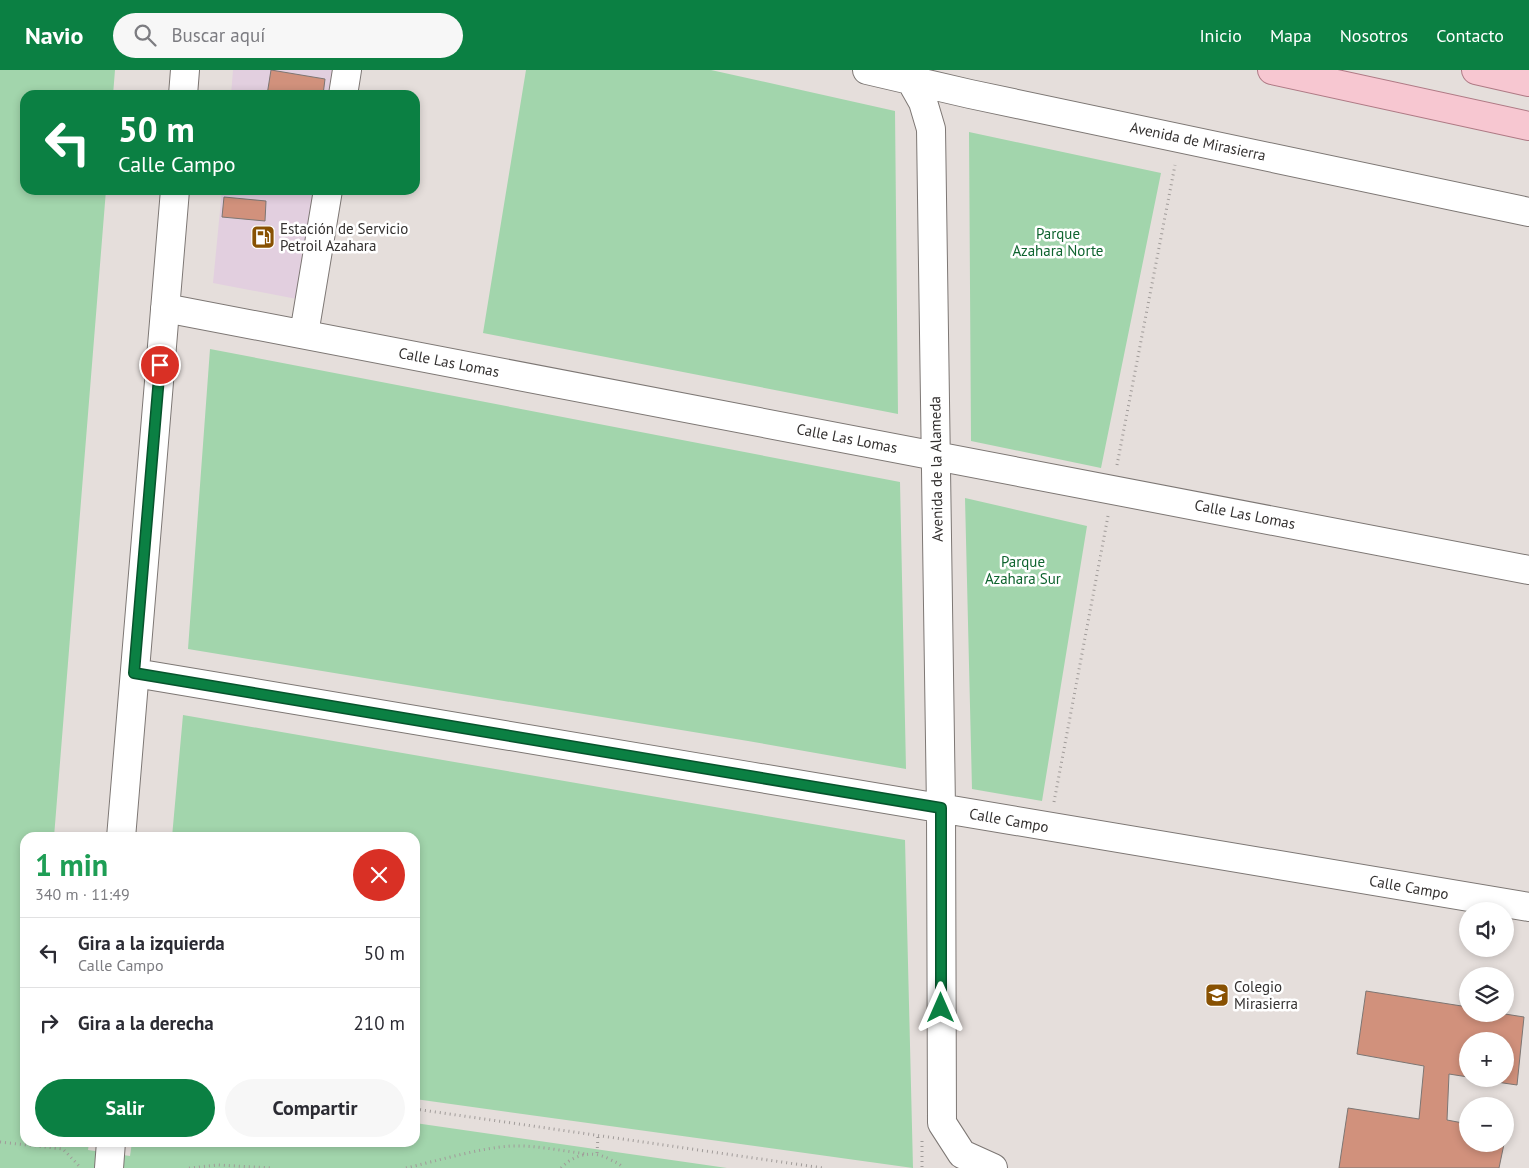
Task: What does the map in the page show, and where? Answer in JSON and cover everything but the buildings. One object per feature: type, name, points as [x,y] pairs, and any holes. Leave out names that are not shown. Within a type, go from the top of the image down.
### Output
[{"type":"main road","points":[[1272,70],[1529,126]]},
{"type":"main road","points":[[1476,70],[1529,82]]},
{"type":"street","points":[[183,90],[185,70]]},
{"type":"street","points":[[344,90],[347,70]]},
{"type":"street","name":"Avenida de Mirasierra","points":[[867,70],[970,94],[1181,137],[1529,212]]},
{"type":"street","name":"Avenida de la Alameda","points":[[910,79],[923,102],[931,129],[941,808],[942,1123],[962,1154],[992,1168]]},
{"type":"street","points":[[931,129],[950,104],[970,94]]},
{"type":"street","points":[[121,832],[175,195]]},
{"type":"street","points":[[304,334],[327,195]]},
{"type":"street","name":"Calle Las Lomas","points":[[165,308],[1529,570]]},
{"type":"street","name":"Calle Campo","points":[[134,673],[1529,908]]},
{"type":"street","points":[[109,1168],[111,1147]]},
{"type":"path","points":[[1050,827],[1181,137]]},
{"type":"path","points":[[420,1110],[823,1168]]},
{"type":"path","points":[[597,1153],[598,1136]]},
{"type":"path","points":[[0,1142],[20,1144]]},
{"type":"path","points":[[406,1168],[510,1146],[587,1154],[597,1153],[623,1167]]},
{"type":"path","points":[[45,1147],[63,1149],[82,1168]]},
{"type":"path","points":[[561,1168],[567,1161],[587,1154]]},
{"type":"path","points":[[189,1168],[218,1165],[274,1168]]},
{"type":"shaded area","points":[[233,70],[336,70],[333,90],[231,90]]},
{"type":"shaded area","name":"Estación de Servicio Petroil Azahara","points":[[222,195],[315,195],[297,299],[213,283]]},
{"type":"green space","points":[[0,70],[115,70],[113,90],[20,90],[20,195],[106,195],[54,832],[20,832],[20,1147],[88,1147],[88,1150],[130,1156],[131,1147],[420,1147],[420,1124],[727,1168],[0,1168]]},
{"type":"green space","points":[[526,70],[711,70],[895,111],[898,414],[483,333]]},
{"type":"green space","name":"Parque Azahara Norte","points":[[969,132],[1161,173],[1101,468],[971,441]]},
{"type":"green space","points":[[210,349],[900,482],[906,769],[748,741],[188,649]]},
{"type":"green space","name":"Parque Azahara Sur","points":[[965,498],[1087,526],[1042,801],[972,789]]},
{"type":"green space","points":[[183,715],[905,840],[913,1168],[420,1100],[420,832],[172,832]]},
{"type":"place","name":"Estación de Servicio Petroil Azahara","points":[[263,237]]},
{"type":"place","name":"Colegio Mirasierra","points":[[1217,995]]},
{"type":"route","points":[[160,365],[134,673],[941,808],[941,1008]]}]
